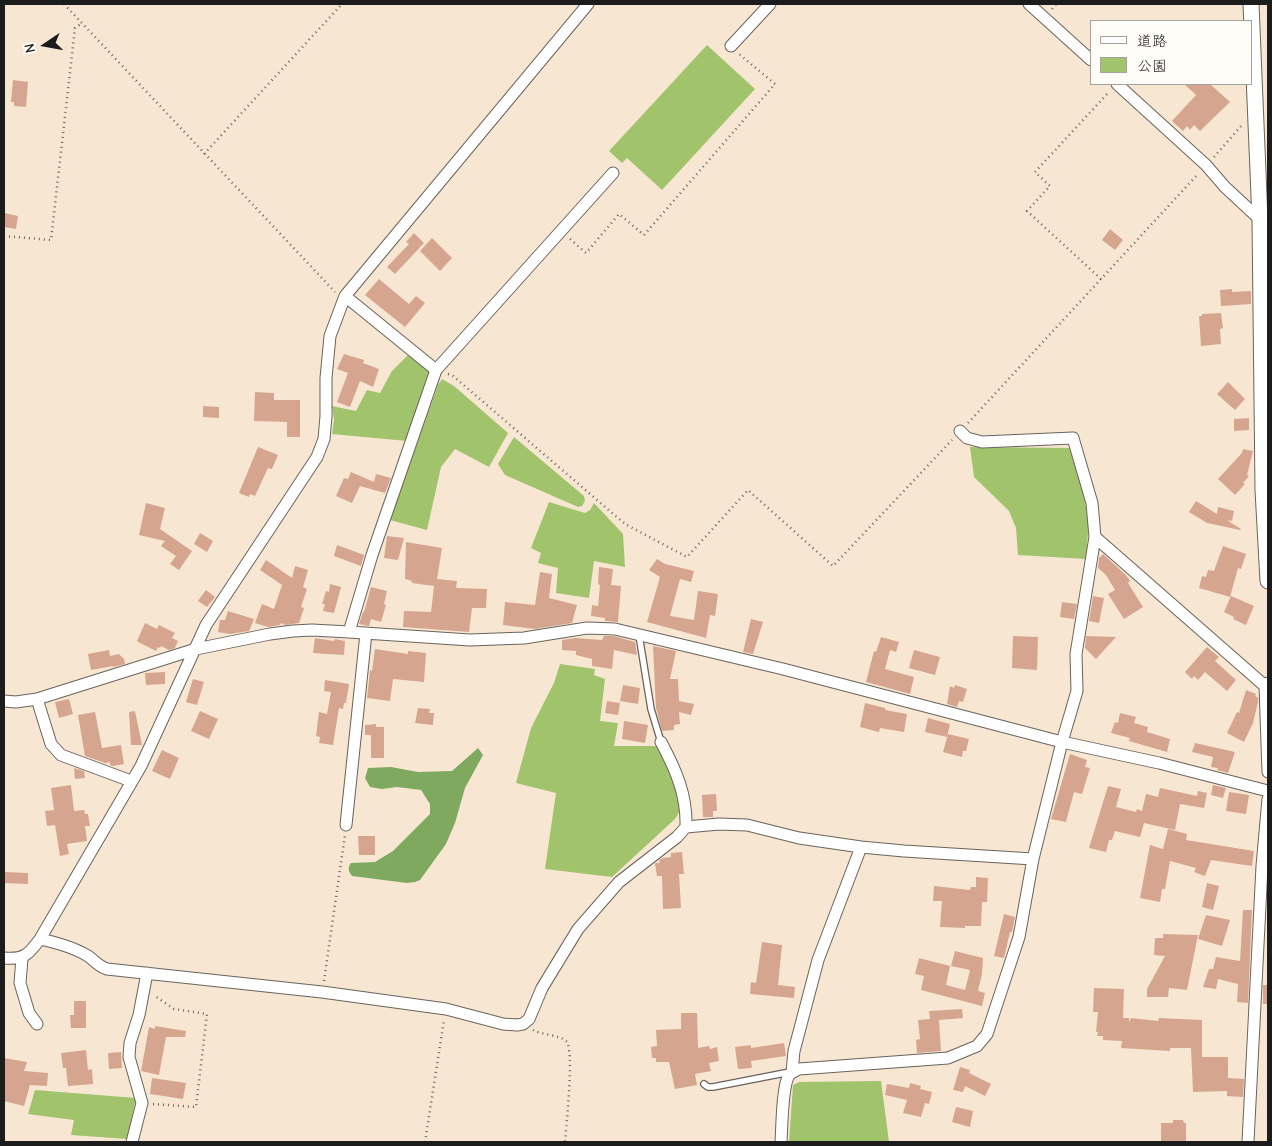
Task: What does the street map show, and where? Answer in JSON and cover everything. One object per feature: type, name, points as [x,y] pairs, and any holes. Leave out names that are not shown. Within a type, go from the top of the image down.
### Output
[{"type":"street","points":[[4,958],[22,958],[30,953],[40,938],[141,766],[206,625],[318,458],[324,439],[326,378],[330,336],[345,296],[588,4]]},
{"type":"street","points":[[731,46],[770,4]]},
{"type":"street","points":[[1029,4],[1090,59]]},
{"type":"street","points":[[1251,4],[1252,20]]},
{"type":"street","points":[[1252,25],[1264,224],[1268,581]]},
{"type":"street","points":[[1114,87],[1206,165],[1225,187],[1264,224]]},
{"type":"street","points":[[349,632],[372,555],[436,370],[613,173]]},
{"type":"street","points":[[345,296],[436,370]]},
{"type":"street","points":[[782,1142],[785,1085],[788,1076],[792,1072],[799,1069],[948,1058],[977,1046],[987,1034],[1019,937],[1033,859],[1062,742],[1077,691],[1076,654],[1095,537],[1092,503],[1073,438],[982,442],[967,438],[960,431]]},
{"type":"street","points":[[1095,537],[1266,684],[1268,772]]},
{"type":"street","points":[[4,701],[16,702],[37,699],[196,649],[285,632],[312,630],[470,640],[524,638],[587,628],[615,629],[784,669],[1062,742],[1159,763],[1268,790]]},
{"type":"street","points":[[346,825],[366,633]]},
{"type":"street","points":[[37,699],[51,744],[61,754],[132,782]]},
{"type":"street","points":[[661,742],[680,783],[687,812],[686,827]]},
{"type":"street","points":[[1248,1142],[1259,914],[1268,799]]},
{"type":"street","points":[[40,938],[70,947],[89,957],[98,966],[107,969],[322,992],[446,1009],[503,1024],[517,1025],[523,1024],[529,1019],[542,988],[578,929],[619,882],[686,827],[719,824],[747,825],[799,838],[861,847],[1033,859]]},
{"type":"street","points":[[792,1072],[794,1051],[818,960],[861,847]]},
{"type":"street","points":[[22,958],[20,983],[29,1013],[37,1024]]},
{"type":"street","points":[[132,1142],[142,1103],[129,1057],[130,1043],[139,1015],[147,973]]},
{"type":"lane","points":[[639,634],[650,709],[661,742]]},
{"type":"lane","points":[[704,1084],[708,1087],[713,1087],[792,1072]]},
{"type":"path","points":[[64,4],[334,292],[345,296]]},
{"type":"path","points":[[204,154],[342,4]]},
{"type":"path","points":[[4,236],[51,240],[75,28],[82,23]]},
{"type":"path","points":[[561,232],[586,253],[620,214],[644,235],[775,84],[731,46]]},
{"type":"path","points":[[1101,279],[1027,211],[1050,186],[1035,172],[1114,87]]},
{"type":"path","points":[[436,370],[452,375],[625,524],[687,557],[748,490],[833,566],[1256,110]]},
{"type":"path","points":[[322,992],[346,825]]},
{"type":"path","points":[[142,1103],[196,1108],[207,1014],[174,1008],[144,990]]},
{"type":"path","points":[[425,1142],[446,1009]]},
{"type":"path","points":[[523,1024],[540,1034],[564,1038],[569,1044],[570,1069],[564,1142]]},
{"type":"green space","points":[[707,45],[755,89],[662,190],[627,158],[622,163],[609,151]]},
{"type":"green space","points":[[408,355],[429,370],[407,441],[332,434],[334,419],[332,406],[356,411],[367,390],[380,393],[392,371]]},
{"type":"green space","points":[[442,379],[454,386],[508,433],[489,467],[455,449],[441,467],[427,530],[390,520],[438,385]]},
{"type":"green space","points":[[514,437],[584,496],[585,501],[582,506],[578,507],[505,475],[498,464]]},
{"type":"green space","points":[[970,447],[1073,448],[1089,520],[1086,559],[1018,555],[1016,528],[1009,511],[974,477]]},
{"type":"green space","points":[[549,502],[585,513],[590,510],[594,503],[623,534],[625,567],[594,561],[589,598],[556,593],[558,568],[538,563],[541,553],[531,548]]},
{"type":"green space","points":[[560,664],[595,669],[594,675],[605,679],[600,721],[618,723],[614,746],[656,746],[669,768],[677,788],[680,806],[675,819],[612,877],[545,869],[556,793],[516,783],[531,728],[554,683]]},
{"type":"green space","points":[[478,748],[483,755],[465,788],[455,823],[446,844],[420,880],[407,883],[352,876],[349,870],[351,863],[375,862],[393,851],[430,814],[430,804],[421,790],[397,787],[382,789],[370,787],[365,778],[368,768],[391,767],[418,772],[452,771]]},
{"type":"green space","points":[[881,1081],[889,1142],[789,1142],[793,1085],[799,1082]]},
{"type":"green space","points":[[35,1090],[136,1098],[127,1139],[71,1135],[74,1120],[28,1114]]},
{"type":"building","points":[[13,80],[28,82],[26,107],[14,106],[14,102],[11,102]]},
{"type":"building","points":[[1185,85],[1211,85],[1230,102],[1200,131],[1194,125],[1190,130],[1187,126],[1183,131],[1172,121],[1196,95]]},
{"type":"building","points":[[4,213],[18,216],[16,229],[4,227]]},
{"type":"building","points":[[1110,229],[1123,240],[1115,250],[1102,240]]},
{"type":"building","points":[[414,233],[424,243],[395,274],[387,267],[409,244],[406,242]]},
{"type":"building","points":[[432,238],[452,258],[440,271],[420,251]]},
{"type":"building","points":[[379,279],[409,304],[416,296],[425,303],[405,327],[365,295]]},
{"type":"building","points":[[1232,289],[1232,292],[1251,291],[1251,304],[1221,306],[1220,290]]},
{"type":"building","points":[[1221,313],[1223,328],[1220,329],[1221,344],[1201,346],[1199,316],[1202,316],[1202,314]]},
{"type":"building","points":[[344,354],[364,360],[363,363],[379,369],[373,387],[360,381],[350,407],[337,402],[348,373],[337,369]]},
{"type":"building","points":[[1228,382],[1245,399],[1235,410],[1217,394]]},
{"type":"building","points":[[255,392],[274,393],[274,400],[300,400],[300,437],[287,437],[287,422],[254,421]]},
{"type":"building","points":[[203,406],[219,407],[219,418],[203,417]]},
{"type":"building","points":[[1249,418],[1249,430],[1234,431],[1234,419]]},
{"type":"building","points":[[258,447],[278,455],[272,469],[268,468],[255,496],[250,494],[249,497],[239,493]]},
{"type":"building","points":[[1243,449],[1253,451],[1247,475],[1249,476],[1243,483],[1245,484],[1235,495],[1218,479],[1242,453]]},
{"type":"building","points":[[351,472],[374,482],[376,474],[391,478],[385,493],[360,486],[352,503],[336,496],[344,478],[348,479]]},
{"type":"building","points":[[1196,501],[1217,514],[1218,507],[1234,511],[1232,521],[1227,520],[1241,529],[1207,523],[1189,512]]},
{"type":"building","points":[[146,503],[165,508],[160,529],[192,551],[179,570],[170,564],[176,556],[161,546],[165,541],[139,535]]},
{"type":"building","points":[[200,533],[213,541],[207,552],[194,544]]},
{"type":"building","points":[[387,536],[404,538],[398,560],[384,558]]},
{"type":"building","points":[[406,542],[442,548],[437,579],[457,581],[456,588],[487,589],[486,608],[472,608],[469,632],[403,627],[404,611],[431,612],[434,586],[412,583],[412,581],[405,579]]},
{"type":"building","points":[[337,545],[364,555],[361,566],[334,556]]},
{"type":"building","points":[[1223,546],[1246,554],[1241,569],[1238,568],[1230,597],[1199,588],[1202,576],[1206,577],[1208,570],[1214,571]]},
{"type":"building","points":[[1103,554],[1126,575],[1130,581],[1128,583],[1143,607],[1124,619],[1108,594],[1115,590],[1106,575],[1098,568],[1099,558]]},
{"type":"building","points":[[657,559],[665,564],[694,571],[691,582],[680,579],[670,616],[694,620],[698,591],[718,594],[715,616],[710,615],[706,638],[647,622],[660,577],[649,570]]},
{"type":"building","points":[[266,560],[292,578],[295,566],[308,570],[303,587],[307,589],[301,607],[304,608],[299,623],[285,625],[281,623],[280,625],[268,627],[255,623],[262,604],[274,609],[282,585],[260,570]]},
{"type":"building","points":[[599,567],[613,569],[611,585],[621,586],[618,622],[605,621],[605,618],[591,616],[592,605],[598,606]]},
{"type":"building","points":[[540,572],[552,574],[549,598],[577,605],[572,623],[535,629],[503,625],[505,602],[535,605]]},
{"type":"building","points":[[330,584],[341,587],[334,613],[323,611],[325,604],[322,604],[326,591],[329,592]]},
{"type":"building","points":[[371,587],[387,591],[384,604],[386,605],[381,622],[371,619],[369,626],[359,624]]},
{"type":"building","points":[[206,590],[215,597],[207,607],[198,601]]},
{"type":"building","points":[[1093,596],[1104,598],[1099,623],[1089,621]]},
{"type":"building","points":[[1231,596],[1254,606],[1246,625],[1224,612]]},
{"type":"building","points":[[1062,602],[1077,604],[1074,619],[1060,617]]},
{"type":"building","points":[[228,611],[254,619],[249,631],[230,634],[218,632],[220,620],[225,620]]},
{"type":"building","points":[[751,619],[763,622],[753,654],[743,652]]},
{"type":"building","points":[[145,623],[157,629],[159,625],[175,633],[172,638],[178,641],[175,648],[169,650],[161,646],[156,651],[137,641]]},
{"type":"building","points":[[604,636],[614,636],[635,642],[637,655],[614,650],[612,669],[592,666],[592,659],[576,655],[576,651],[562,650],[562,640],[575,638],[602,640]]},
{"type":"building","points":[[1013,636],[1038,637],[1037,670],[1012,668]]},
{"type":"building","points":[[1086,636],[1116,637],[1096,659],[1085,648]]},
{"type":"building","points":[[881,637],[899,642],[896,652],[890,650],[885,669],[914,677],[910,694],[866,682],[874,651],[876,652]]},
{"type":"building","points":[[315,638],[345,641],[344,655],[313,653]]},
{"type":"building","points":[[653,646],[676,651],[670,679],[678,679],[679,701],[694,704],[691,715],[679,712],[680,724],[674,725],[674,730],[662,731],[656,708]]},
{"type":"building","points":[[1207,647],[1219,657],[1215,661],[1236,680],[1227,691],[1205,672],[1198,680],[1194,676],[1192,679],[1185,672]]},
{"type":"building","points":[[375,649],[408,654],[408,651],[426,653],[424,682],[393,679],[390,701],[367,698],[370,670],[372,671]]},
{"type":"building","points":[[109,650],[110,656],[119,654],[124,659],[125,664],[91,670],[88,654]]},
{"type":"building","points":[[914,650],[940,657],[935,675],[909,668]]},
{"type":"building","points":[[165,672],[165,684],[146,685],[145,673]]},
{"type":"building","points":[[193,679],[204,682],[197,705],[186,702]]},
{"type":"building","points":[[325,680],[349,684],[346,703],[344,703],[343,709],[339,708],[333,745],[319,743],[320,737],[316,736],[319,712],[327,714],[331,692],[324,691]]},
{"type":"building","points":[[623,685],[640,688],[638,704],[620,701]]},
{"type":"building","points":[[955,685],[967,689],[963,702],[959,701],[957,707],[947,704],[950,686],[954,688]]},
{"type":"building","points":[[1246,690],[1256,694],[1258,702],[1253,723],[1244,742],[1227,733],[1237,712],[1239,713]]},
{"type":"building","points":[[69,699],[73,714],[59,718],[55,702]]},
{"type":"building","points":[[607,701],[620,703],[618,715],[605,713]]},
{"type":"building","points":[[865,703],[885,708],[885,710],[907,714],[904,732],[880,728],[879,732],[860,727]]},
{"type":"building","points":[[418,708],[430,709],[429,713],[434,713],[433,725],[415,723]]},
{"type":"building","points":[[135,711],[142,745],[131,745],[129,712]]},
{"type":"building","points":[[200,711],[218,719],[209,739],[191,731]]},
{"type":"building","points":[[95,712],[102,748],[121,745],[124,764],[113,766],[110,765],[110,762],[105,763],[85,756],[78,715]]},
{"type":"building","points":[[1120,713],[1136,717],[1134,723],[1148,727],[1147,732],[1170,739],[1167,752],[1129,741],[1130,738],[1111,733],[1115,722],[1118,723]]},
{"type":"building","points":[[928,718],[950,724],[947,737],[925,732]]},
{"type":"building","points":[[624,721],[648,725],[645,743],[622,739]]},
{"type":"building","points":[[376,724],[376,727],[384,727],[384,758],[371,758],[371,735],[365,735],[365,725]]},
{"type":"building","points":[[948,734],[969,739],[966,751],[963,751],[962,757],[943,752]]},
{"type":"building","points":[[1195,743],[1235,752],[1228,773],[1211,767],[1213,757],[1192,752]]},
{"type":"building","points":[[162,750],[179,758],[170,779],[152,771]]},
{"type":"building","points":[[1070,754],[1087,760],[1085,767],[1090,768],[1082,794],[1074,792],[1066,822],[1051,819]]},
{"type":"building","points":[[74,768],[84,771],[85,778],[75,779]]},
{"type":"building","points":[[71,785],[74,811],[84,810],[85,814],[88,814],[90,826],[85,826],[87,841],[67,844],[69,854],[60,856],[55,825],[47,826],[45,811],[54,810],[51,788]]},
{"type":"building","points":[[1213,785],[1226,788],[1223,798],[1211,795]]},
{"type":"building","points":[[1108,786],[1121,789],[1116,807],[1136,812],[1137,809],[1142,811],[1146,794],[1158,797],[1160,788],[1197,796],[1198,791],[1207,793],[1204,808],[1180,804],[1175,830],[1144,823],[1140,837],[1115,831],[1112,840],[1109,840],[1106,852],[1089,848]]},
{"type":"building","points":[[1229,792],[1249,795],[1246,814],[1226,811]]},
{"type":"building","points":[[716,794],[717,811],[713,811],[713,817],[703,817],[702,795]]},
{"type":"building","points":[[1168,829],[1187,834],[1186,840],[1254,851],[1252,866],[1211,860],[1205,876],[1194,872],[1196,868],[1170,861],[1165,889],[1162,889],[1160,902],[1140,898],[1150,845],[1163,849]]},
{"type":"building","points":[[358,836],[375,836],[375,855],[359,855]]},
{"type":"building","points":[[682,852],[684,874],[679,874],[681,908],[663,909],[662,876],[657,876],[655,863],[660,863],[659,860],[663,858],[671,857],[671,853]]},
{"type":"building","points":[[4,872],[28,873],[28,884],[4,883]]},
{"type":"building","points":[[976,877],[988,878],[987,902],[982,902],[981,926],[965,926],[965,928],[940,927],[942,901],[933,901],[934,886],[970,890],[971,887],[976,887]]},
{"type":"building","points":[[1207,883],[1219,886],[1213,910],[1202,907]]},
{"type":"building","points":[[1243,910],[1252,910],[1248,1003],[1237,1002],[1238,984],[1218,979],[1216,989],[1203,987],[1209,969],[1213,969],[1216,957],[1240,961]]},
{"type":"building","points":[[1004,914],[1015,917],[1004,958],[994,956]]},
{"type":"building","points":[[1206,915],[1230,920],[1222,946],[1198,939]]},
{"type":"building","points":[[1163,934],[1198,935],[1187,990],[1169,988],[1168,997],[1147,997],[1147,989],[1165,956],[1154,955],[1155,938],[1163,938]]},
{"type":"building","points":[[762,942],[782,945],[778,985],[795,987],[794,998],[750,994],[751,982],[756,983]]},
{"type":"building","points":[[955,951],[983,958],[978,991],[985,993],[982,1006],[921,990],[924,976],[915,974],[919,958],[950,966],[946,985],[965,990],[970,970],[951,966]]},
{"type":"building","points":[[1263,985],[1268,985],[1268,1004],[1263,1004]]},
{"type":"building","points":[[1094,988],[1124,989],[1123,1018],[1129,1018],[1129,1022],[1131,1018],[1158,1021],[1159,1018],[1202,1020],[1202,1057],[1228,1057],[1228,1078],[1244,1079],[1243,1097],[1227,1096],[1227,1091],[1193,1092],[1191,1048],[1170,1048],[1170,1051],[1121,1048],[1122,1041],[1103,1040],[1103,1036],[1097,1036],[1098,1012],[1093,1012]]},
{"type":"building","points":[[74,1001],[86,1001],[86,1028],[71,1028],[70,1015],[74,1015]]},
{"type":"building","points":[[962,1009],[963,1018],[939,1020],[941,1051],[917,1053],[916,1040],[920,1039],[918,1020],[930,1019],[929,1011]]},
{"type":"building","points":[[681,1013],[697,1013],[698,1048],[709,1046],[710,1049],[717,1047],[719,1061],[709,1063],[711,1071],[695,1074],[697,1085],[675,1089],[669,1062],[656,1062],[656,1058],[652,1058],[651,1047],[657,1046],[656,1030],[681,1029]]},
{"type":"building","points":[[155,1026],[186,1031],[185,1037],[166,1037],[159,1075],[141,1071],[149,1027],[155,1029]]},
{"type":"building","points":[[784,1043],[786,1056],[751,1061],[752,1068],[738,1069],[735,1047],[751,1045],[751,1048]]},
{"type":"building","points":[[86,1050],[88,1070],[92,1069],[93,1084],[68,1086],[66,1068],[63,1068],[61,1053]]},
{"type":"building","points":[[121,1052],[122,1068],[109,1069],[108,1053]]},
{"type":"building","points":[[4,1058],[27,1062],[24,1071],[48,1073],[47,1086],[30,1085],[24,1106],[4,1101]]},
{"type":"building","points":[[960,1067],[970,1070],[969,1073],[991,1084],[985,1096],[965,1086],[963,1092],[953,1090]]},
{"type":"building","points":[[152,1078],[186,1083],[183,1099],[150,1094]]},
{"type":"building","points":[[910,1083],[921,1086],[920,1089],[932,1092],[929,1104],[925,1103],[921,1117],[903,1113],[907,1100],[885,1095],[887,1084],[909,1088]]},
{"type":"building","points":[[956,1107],[973,1111],[970,1127],[952,1122]]},
{"type":"building","points":[[1173,1120],[1183,1120],[1186,1123],[1186,1142],[1161,1142],[1161,1123],[1173,1123]]}]
